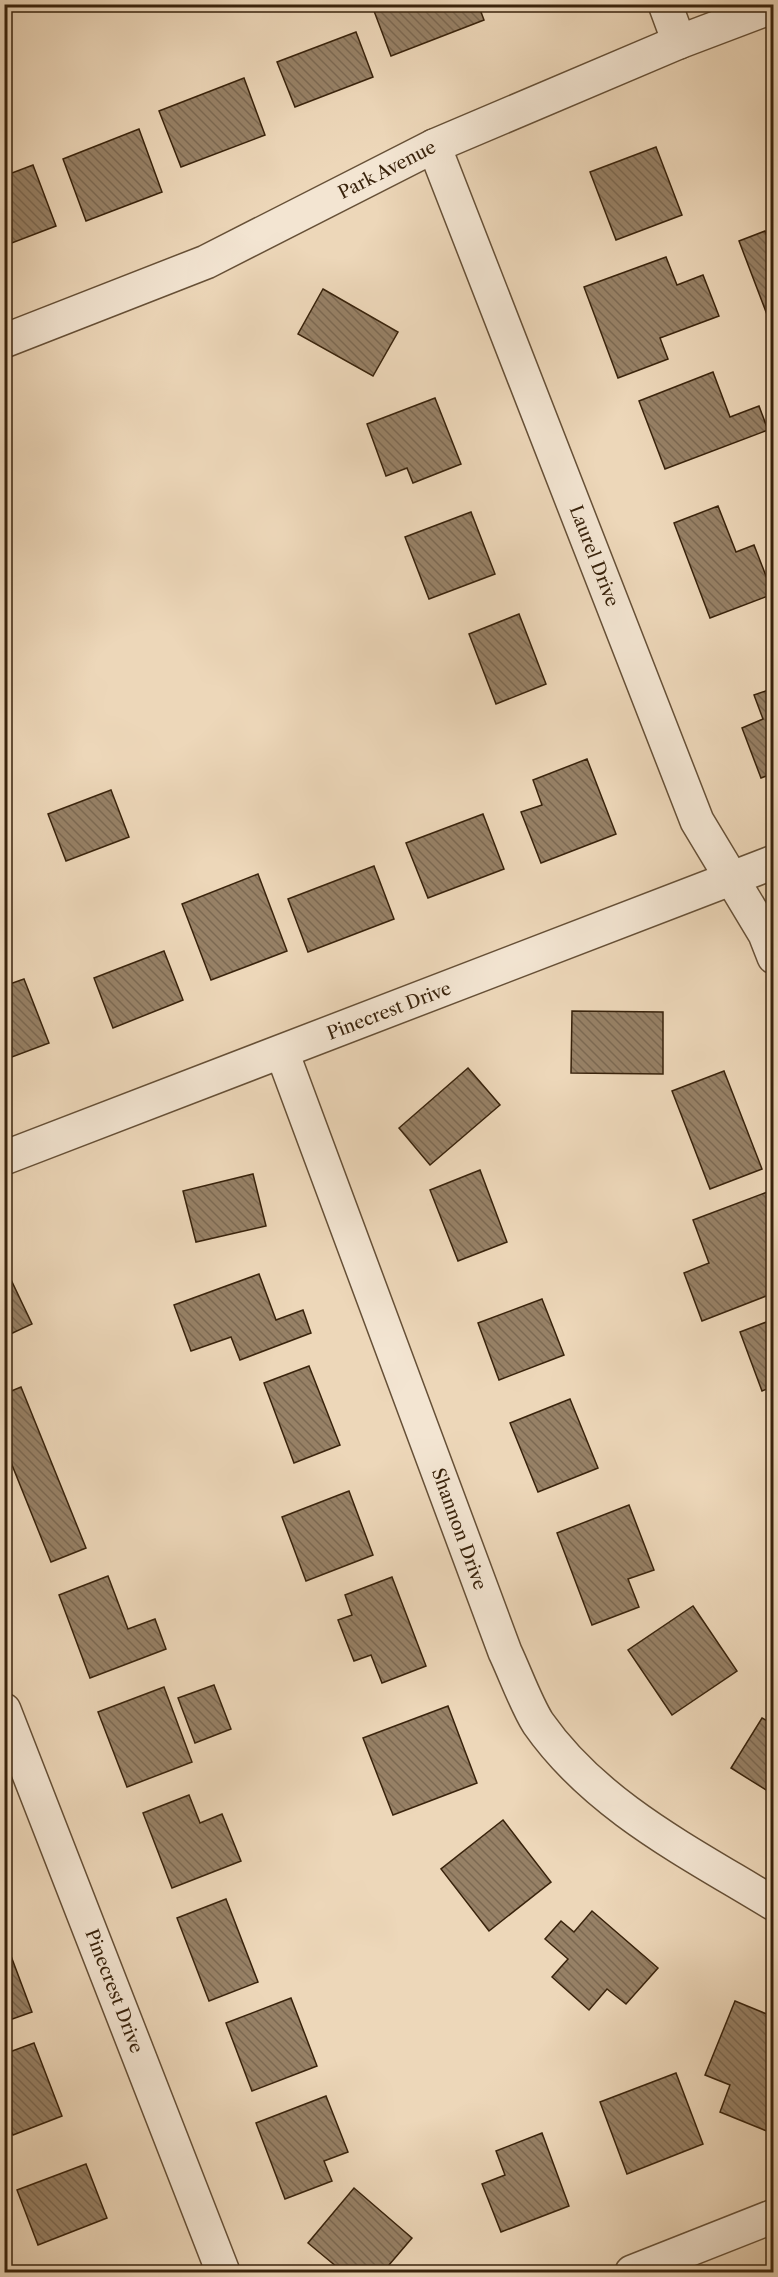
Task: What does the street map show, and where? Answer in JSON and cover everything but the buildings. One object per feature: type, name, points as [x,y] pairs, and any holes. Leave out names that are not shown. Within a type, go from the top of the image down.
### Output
[{"type":"street","points":[[665,4],[679,42]]},
{"type":"street","name":"Park Avenue","points":[[4,341],[206,262],[434,146],[679,42],[774,6]]},
{"type":"street","name":"Laurel Drive","points":[[434,146],[697,821],[765,934],[774,957]]},
{"type":"street","name":"Pinecrest Drive","points":[[4,1158],[774,862]]},
{"type":"street","name":"Shannon Drive","points":[[282,1052],[505,1652],[538,1722],[582,1774],[638,1821],[774,1904]]},
{"type":"street","name":"Pinecrest Drive","points":[[4,1710],[223,2272]]},
{"type":"street","points":[[632,2272],[774,2216]]}]
